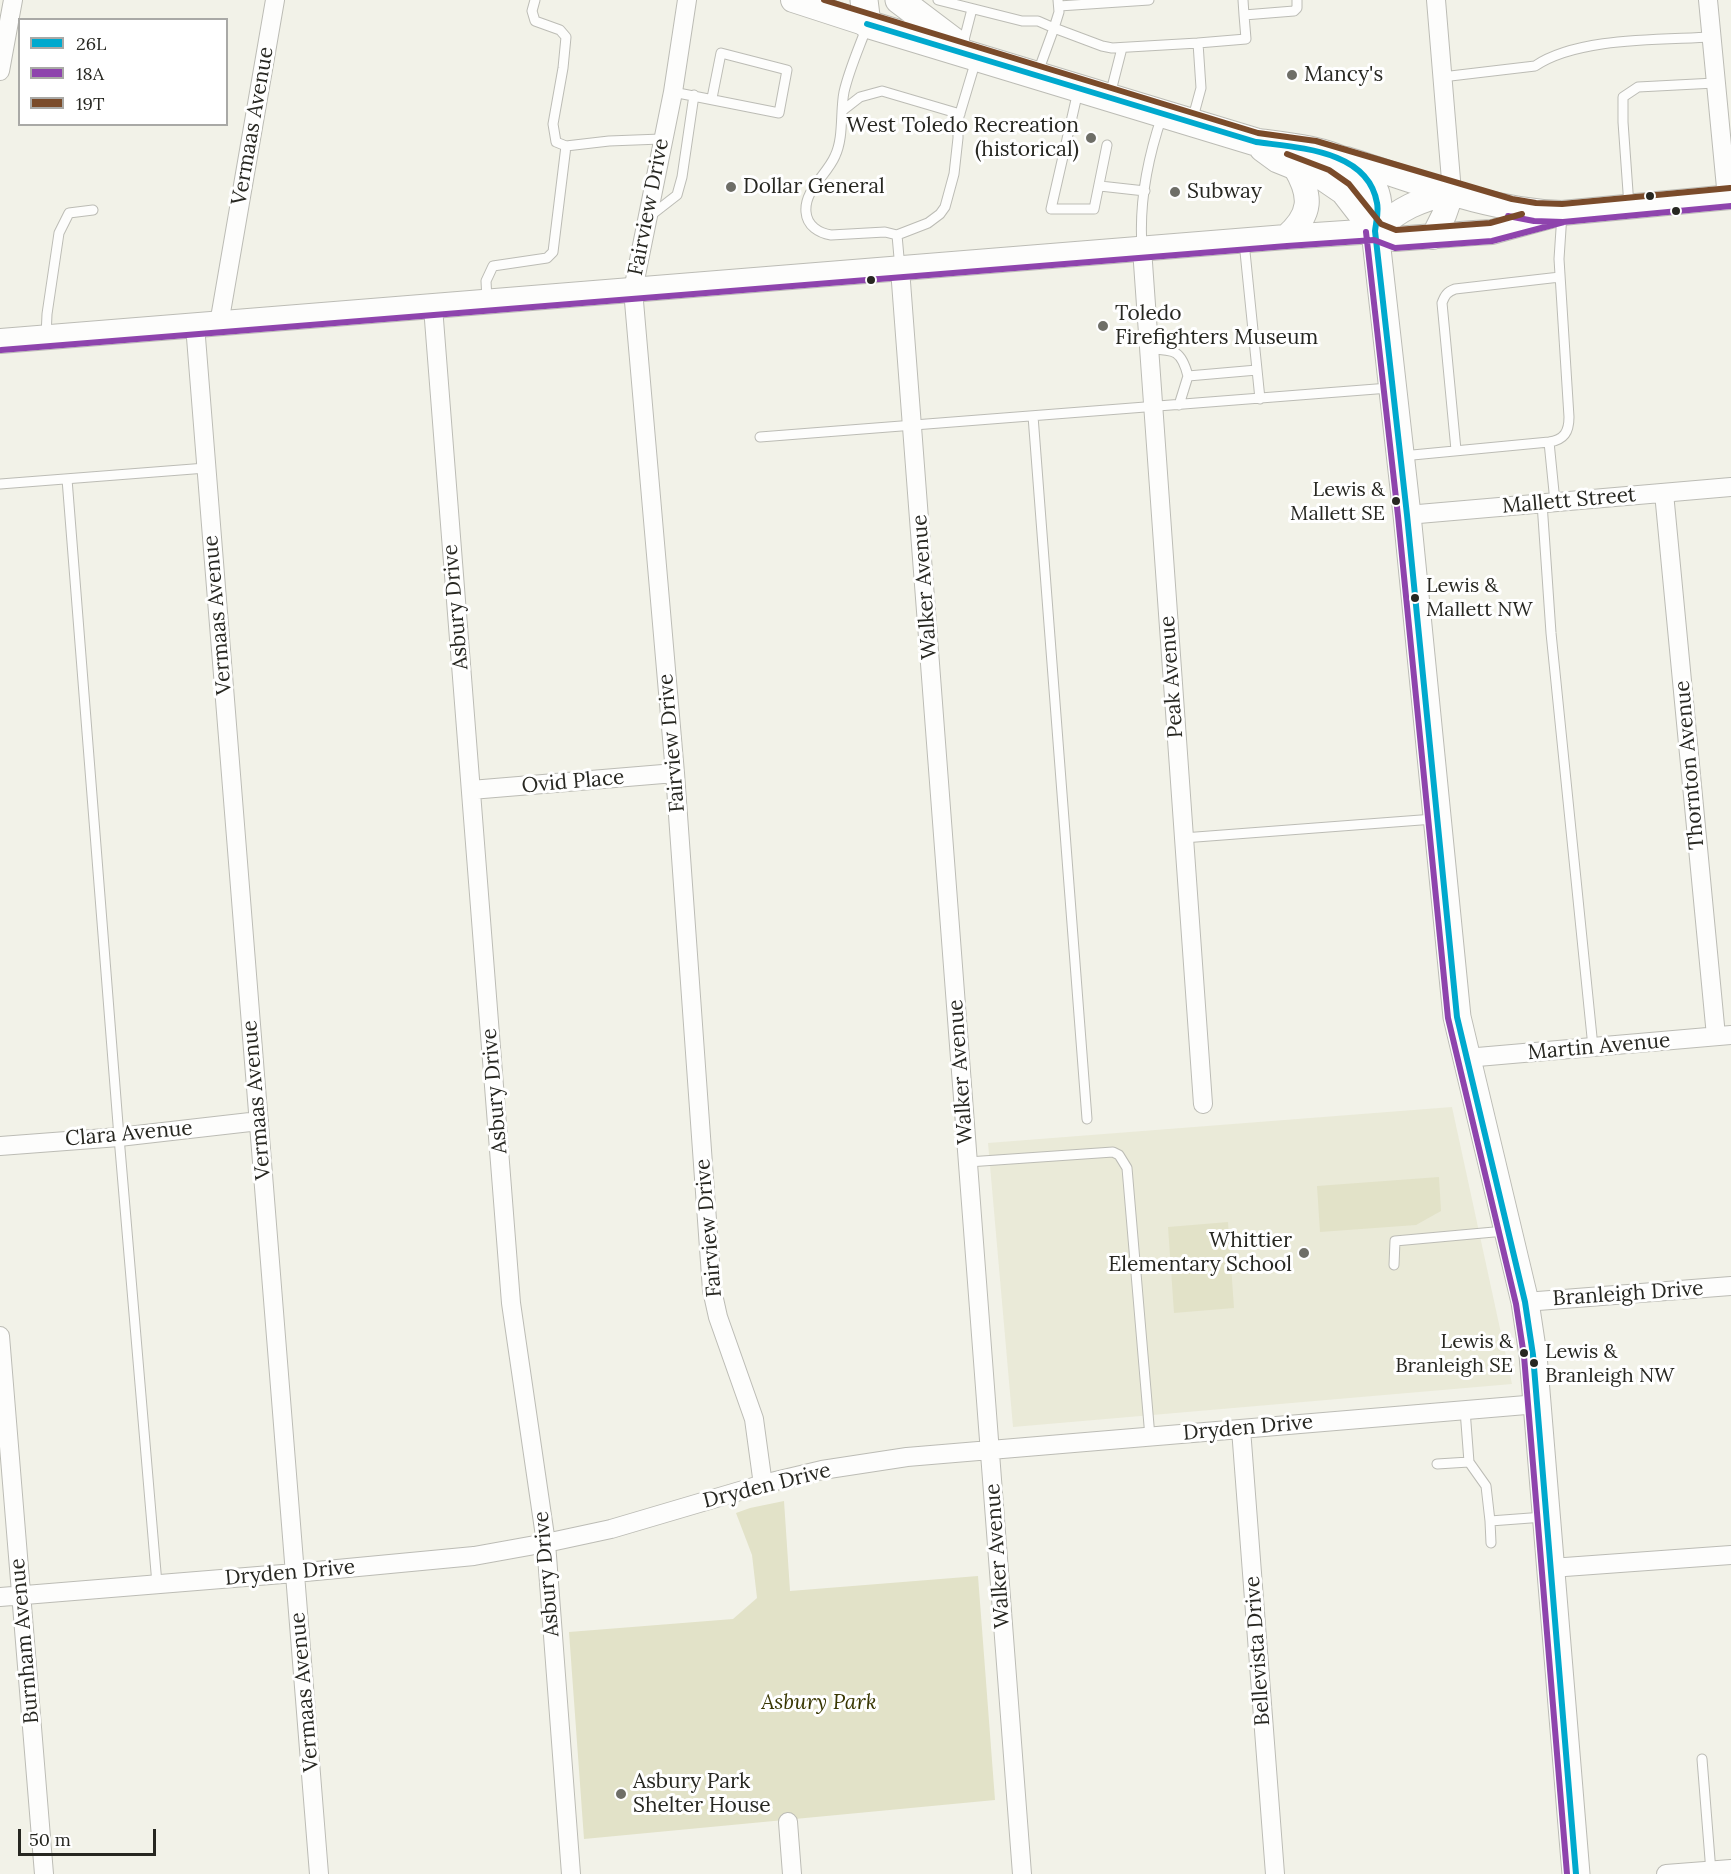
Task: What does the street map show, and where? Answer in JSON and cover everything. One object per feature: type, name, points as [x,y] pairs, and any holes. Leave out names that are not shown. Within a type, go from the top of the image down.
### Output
[{"type":"main road","points":[[793,0],[866,12],[969,53],[1191,123],[1256,142],[1313,150],[1452,192],[1526,211],[1562,213],[1729,198]]},
{"type":"main road","points":[[899,0],[969,53]]},
{"type":"main road","points":[[1256,142],[1278,159],[1325,178],[1344,191],[1375,231],[1395,240],[1492,232],[1562,213]]},
{"type":"main road","points":[[1341,158],[1362,173],[1374,188],[1380,215],[1375,231],[1407,514],[1457,1017],[1525,1302],[1533,1355],[1576,1874]]},
{"type":"main road","points":[[1286,237],[1299,225],[1308,197],[1305,183],[1295,167]]},
{"type":"main road","points":[[0,341],[1375,231],[1395,213],[1433,197],[1452,192]]},
{"type":"main road","points":[[1433,237],[1452,192]]},
{"type":"street","points":[[0,71],[13,0]]},
{"type":"street","name":"Vermaas Avenue","points":[[219,324],[275,0]]},
{"type":"street","name":"Fairview Drive","points":[[687,0],[672,92],[633,290],[675,773],[712,1290],[718,1317],[754,1419],[763,1485]]},
{"type":"street","points":[[1436,0],[1452,192]]},
{"type":"street","points":[[1708,0],[1729,198]]},
{"type":"street","name":"Peak Avenue","points":[[1142,249],[1203,1104]]},
{"type":"street","name":"Walker Avenue","points":[[900,269],[1022,1874]]},
{"type":"street","name":"Asbury Drive","points":[[433,307],[511,1303],[546,1544],[571,1874]]},
{"type":"street","name":"Vermaas Avenue","points":[[195,326],[319,1874]]},
{"type":"street","name":"Mallett Street","points":[[1407,514],[1731,488]]},
{"type":"street","name":"Thornton Avenue","points":[[1664,493],[1724,1036]]},
{"type":"street","name":"Ovid Place","points":[[471,790],[675,773]]},
{"type":"street","name":"Martin Avenue","points":[[1466,1059],[1724,1036]]},
{"type":"street","name":"Clara Avenue","points":[[0,1146],[119,1137],[259,1121]]},
{"type":"street","name":"Branleigh Drive","points":[[1525,1302],[1731,1286]]},
{"type":"street","name":"Burnham Avenue","points":[[0,1336],[45,1874]]},
{"type":"street","name":"Dryden Drive","points":[[0,1597],[474,1556],[546,1544],[621,1526],[822,1470],[907,1457],[1538,1404]]},
{"type":"street","name":"Bellevista Drive","points":[[1241,1429],[1275,1874]]},
{"type":"street","points":[[1551,1568],[1731,1555]]},
{"type":"street","points":[[788,1822],[792,1874]]},
{"type":"street","points":[[1666,1874],[1731,1869]]},
{"type":"lane","points":[[535,0],[532,11],[535,21],[560,30],[566,37],[553,124],[556,142],[566,146],[609,141],[661,139]]},
{"type":"lane","points":[[938,0],[1022,21],[1038,21],[1102,46],[1122,48],[1246,39],[1243,0]]},
{"type":"lane","points":[[1037,76],[1059,12],[1059,3],[1149,0]]},
{"type":"lane","points":[[1244,15],[1294,11],[1298,8],[1297,0]]},
{"type":"lane","points":[[866,12],[844,92],[837,152],[806,204],[809,223],[815,229],[831,235],[885,232],[897,235],[928,223],[945,207],[954,174],[972,9]]},
{"type":"lane","points":[[1442,76],[1535,66],[1547,58],[1590,46],[1711,37]]},
{"type":"lane","points":[[1191,123],[1201,88],[1198,43]]},
{"type":"lane","points":[[1109,98],[1122,48]]},
{"type":"lane","points":[[672,92],[779,113],[787,70],[721,53],[712,99]]},
{"type":"lane","points":[[1629,206],[1623,97],[1638,87],[1718,86]]},
{"type":"lane","points":[[1079,89],[1052,208],[1094,209],[1107,145]]},
{"type":"lane","points":[[842,111],[860,97],[882,91],[960,114]]},
{"type":"lane","points":[[646,219],[677,195],[682,177],[694,95]]},
{"type":"lane","points":[[1142,249],[1140,222],[1154,141],[1163,114]]},
{"type":"lane","points":[[488,302],[486,281],[493,266],[547,258],[553,252],[566,146]]},
{"type":"lane","points":[[1100,186],[1145,191]]},
{"type":"lane","points":[[46,337],[47,314],[59,233],[69,213],[93,210]]},
{"type":"lane","points":[[1400,456],[1557,441],[1565,436],[1569,428],[1558,259],[1562,213]]},
{"type":"lane","points":[[897,235],[900,269]]},
{"type":"lane","points":[[1244,240],[1260,399]]},
{"type":"lane","points":[[1456,450],[1442,303],[1445,296],[1455,289],[1560,277]]},
{"type":"lane","points":[[1148,350],[1170,350],[1177,352],[1183,358],[1188,376],[1179,405]]},
{"type":"lane","points":[[1188,376],[1257,370]]},
{"type":"lane","points":[[760,437],[1153,408],[1393,387]]},
{"type":"lane","points":[[1033,416],[1087,1119]]},
{"type":"lane","points":[[1548,442],[1551,633],[1593,1047]]},
{"type":"lane","points":[[0,484],[207,468]]},
{"type":"lane","points":[[67,479],[157,1584]]},
{"type":"lane","points":[[1184,838],[1436,819]]},
{"type":"lane","points":[[968,1162],[1113,1152],[1124,1161],[1127,1168],[1150,1437]]},
{"type":"lane","points":[[1394,1265],[1395,1241],[1507,1231]]},
{"type":"lane","points":[[1465,1410],[1469,1462],[1486,1486],[1491,1543]]},
{"type":"lane","points":[[1437,1464],[1469,1462]]},
{"type":"lane","points":[[1490,1521],[1548,1516]]},
{"type":"lane","points":[[1702,1760],[1711,1872]]},
{"type":"shaded area","points":[[1452,1107],[1512,1384],[1013,1427],[988,1143]]},
{"type":"green space","points":[[1439,1177],[1441,1211],[1416,1225],[1320,1232],[1317,1186]]},
{"type":"green space","points":[[1228,1222],[1234,1308],[1174,1313],[1168,1227]]},
{"type":"green space","name":"Asbury Park","points":[[784,1501],[790,1591],[978,1576],[995,1800],[584,1839],[569,1632],[733,1619],[757,1598],[752,1555],[736,1513]]},
{"type":"transit line","name":"19T","points":[[824,0],[1258,133],[1316,141],[1512,199],[1562,204],[1730,188]]},
{"type":"transit line","name":"26L","points":[[867,24],[1256,142],[1329,155],[1346,162],[1360,172],[1371,185],[1378,206],[1375,231],[1407,515],[1457,1017],[1525,1302],[1533,1355],[1576,1874]]},
{"type":"transit line","name":"19T","points":[[1287,154],[1329,170],[1349,184],[1381,224],[1396,230],[1490,223],[1522,214]]},
{"type":"transit line","name":"18A","points":[[1508,216],[1534,221],[1563,222],[1731,206]]},
{"type":"transit line","name":"18A","points":[[1,350],[1287,246],[1374,240],[1395,248],[1492,241],[1564,222]]},
{"type":"transit line","name":"18A","points":[[1366,232],[1398,516],[1448,1018],[1516,1304],[1524,1356],[1567,1874]]},
{"type":"place","name":"Mancy's","points":[[1292,75]]},
{"type":"place","name":"West Toledo Recreation (historical)","points":[[1091,138]]},
{"type":"place","name":"Dollar General","points":[[731,187]]},
{"type":"place","name":"Subway","points":[[1175,192]]},
{"type":"place","name":"Toledo Firefighters Museum","points":[[1103,326]]},
{"type":"place","name":"Lewis & Mallett SE","points":[[1396,501]]},
{"type":"place","name":"Lewis & Mallett NW","points":[[1415,598]]},
{"type":"place","name":"Whittier Elementary School","points":[[1304,1253]]},
{"type":"place","name":"Lewis & Branleigh SE","points":[[1524,1353]]},
{"type":"place","name":"Lewis & Branleigh NW","points":[[1534,1363]]},
{"type":"place","name":"Asbury Park Shelter House","points":[[621,1794]]}]
